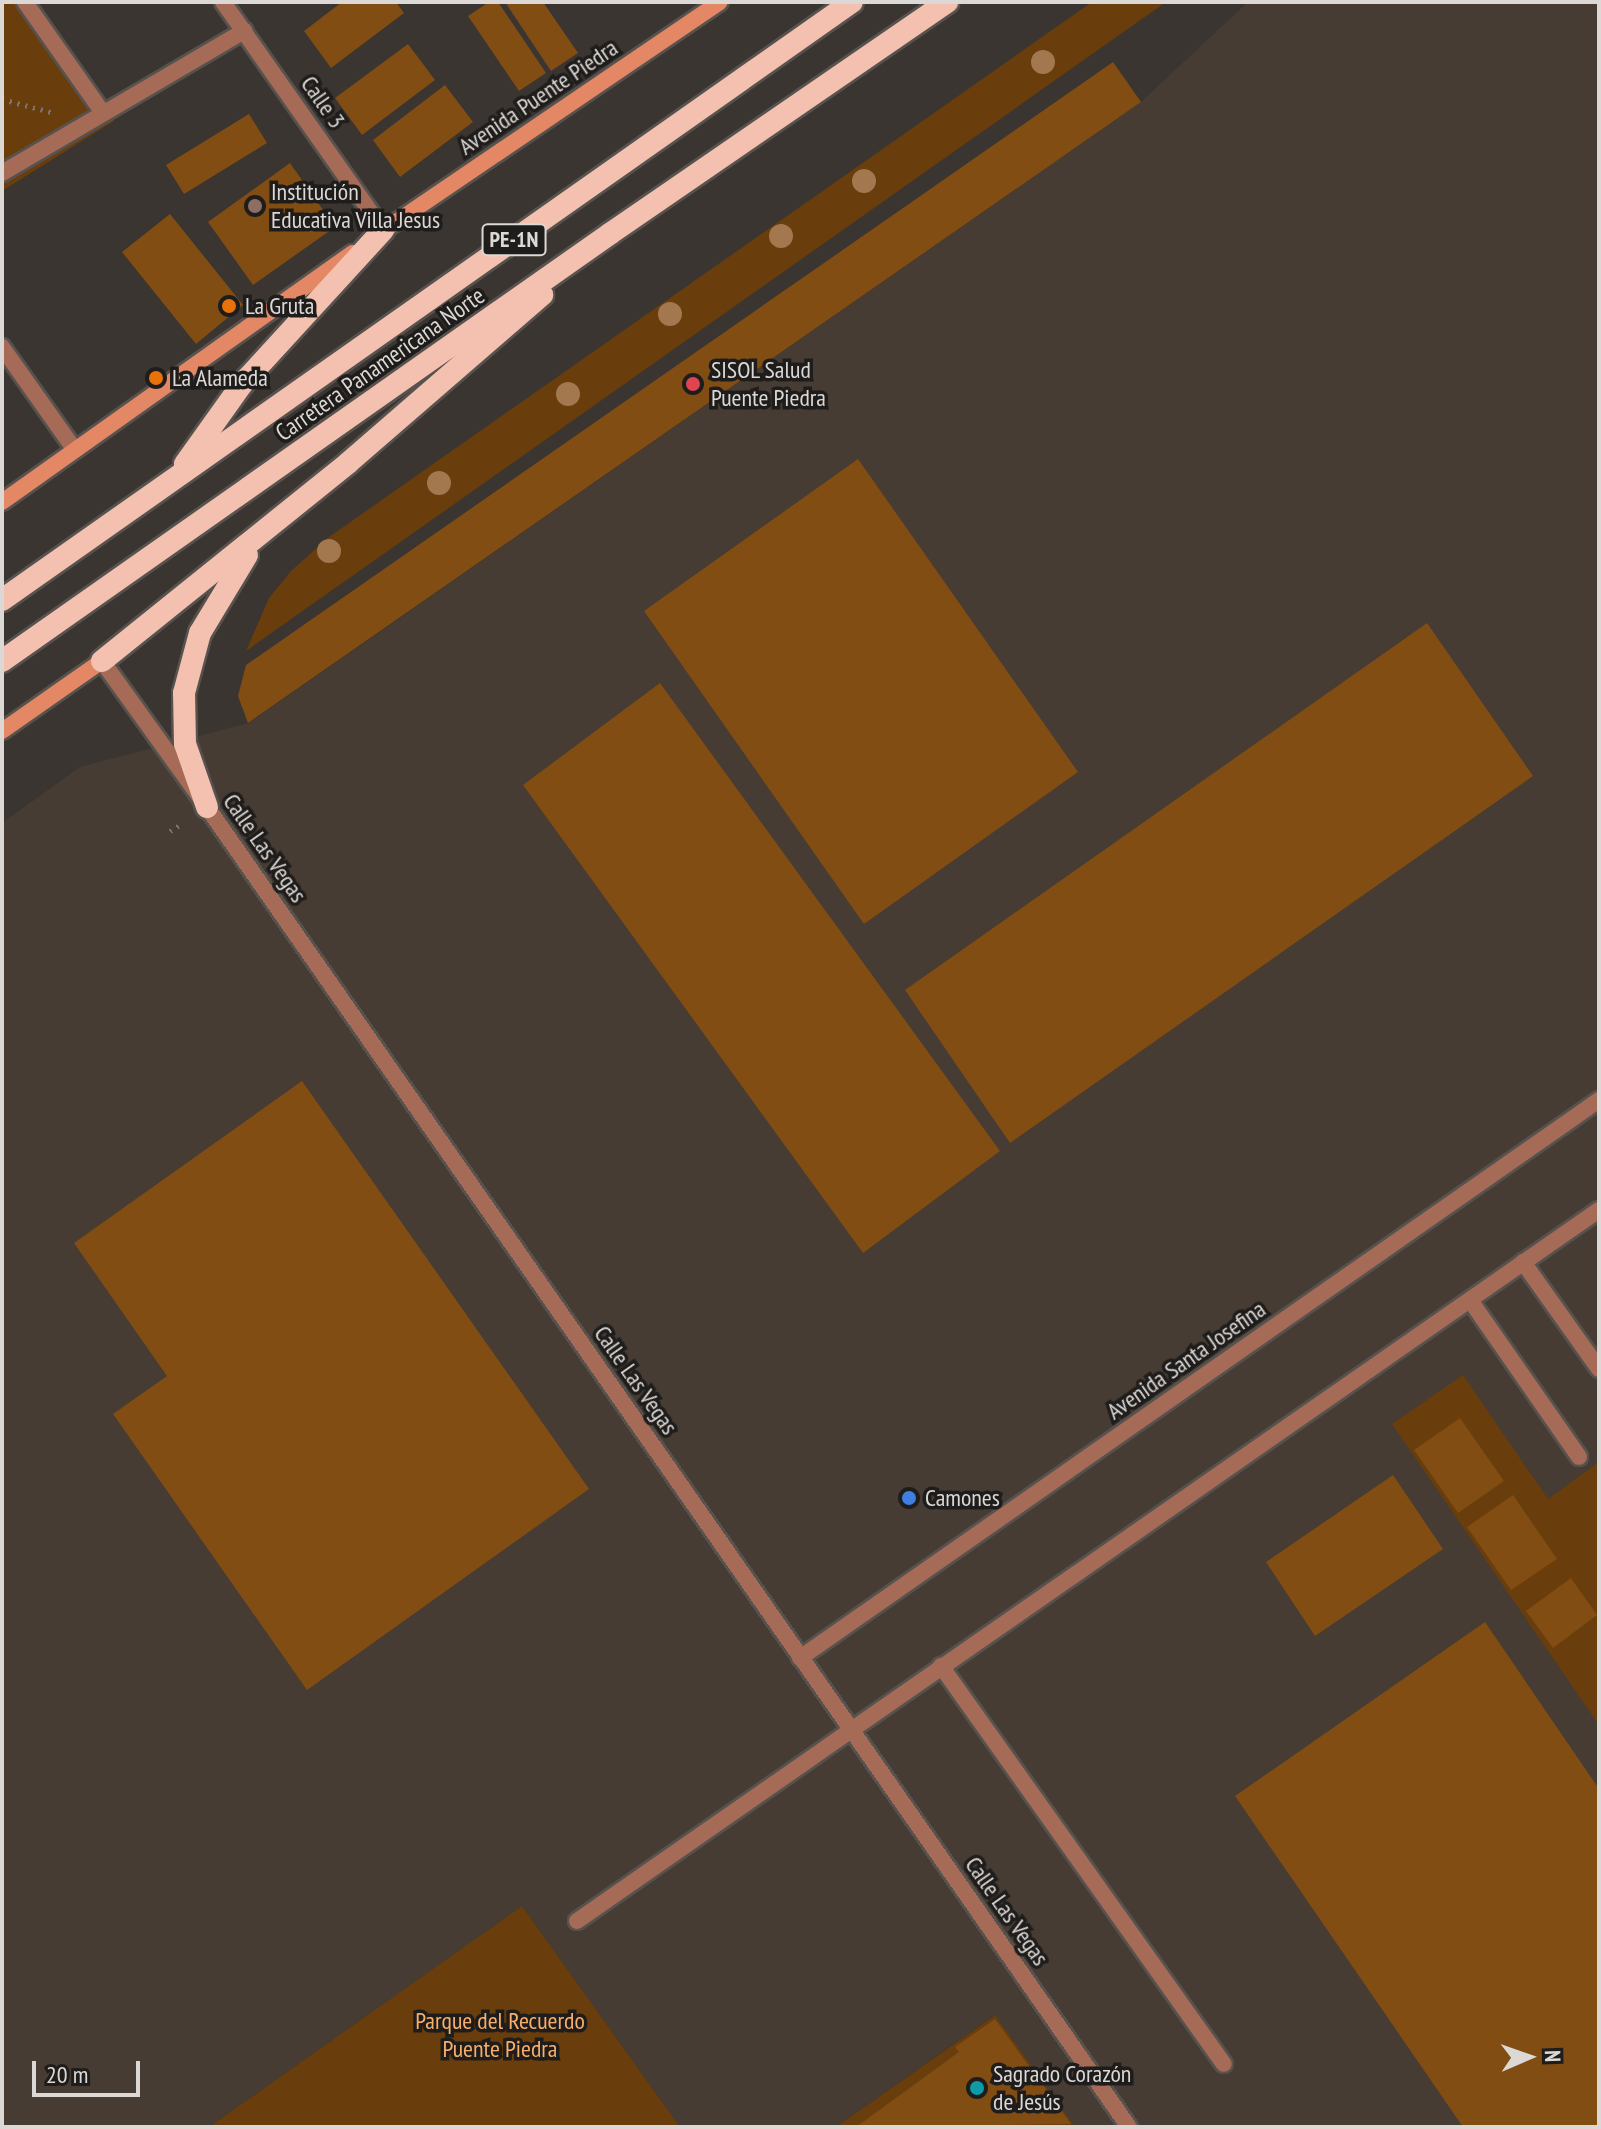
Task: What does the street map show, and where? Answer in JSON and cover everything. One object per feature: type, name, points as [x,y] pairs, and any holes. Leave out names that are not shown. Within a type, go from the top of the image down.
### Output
[{"type":"highway","name":"Carretera Panamericana Norte","points":[[2,600],[852,2]]},
{"type":"highway","name":"Carretera Panamericana Norte","points":[[2,661],[611,233],[947,2]]},
{"type":"highway","points":[[175,478],[242,384],[383,230]]},
{"type":"highway","points":[[102,661],[272,527],[463,367],[611,233]]},
{"type":"highway","points":[[207,807],[185,744],[184,693],[190,661],[200,633],[228,582],[272,527]]},
{"type":"main road","name":"Avenida Puente Piedra","points":[[2,502],[383,230],[720,2]]},
{"type":"main road","points":[[2,731],[102,661]]},
{"type":"street","points":[[25,2],[103,113]]},
{"type":"street","name":"Calle 3","points":[[223,2],[383,230]]},
{"type":"street","points":[[2,173],[244,31]]},
{"type":"street","points":[[2,347],[75,450]]},
{"type":"street","name":"Calle Las Vegas","points":[[102,661],[1129,2127]]},
{"type":"street","name":"Avenida Santa Josefina","points":[[800,1658],[1599,1100]]},
{"type":"street","points":[[577,1921],[1599,1210]]},
{"type":"street","points":[[1523,1262],[1599,1369]]},
{"type":"street","points":[[1470,1300],[1579,1457]]},
{"type":"street","points":[[941,1666],[1224,2064]]},
{"type":"path","points":[[2,99],[87,122]]},
{"type":"shaded area","points":[[1248,2],[1599,2],[1599,2127],[1075,2127],[994,2015],[836,2127],[680,2127],[522,1906],[209,2127],[2,2127],[2,823],[80,767],[249,723],[1141,102]]},
{"type":"green space","points":[[2,2],[29,2],[114,121],[2,191]]},
{"type":"green space","points":[[1092,2],[1166,2],[246,651],[269,598],[291,571],[329,537]]},
{"type":"green space","points":[[1463,1375],[1548,1499],[1599,1462],[1599,1725],[1392,1424]]},
{"type":"green space","name":"Parque del Recuerdo Puente Piedra","points":[[522,1906],[680,2127],[209,2127]]},
{"type":"green space","name":"Sagrado Corazón de Jesús","points":[[995,2015],[1075,2127],[836,2127]]},
{"type":"building","points":[[342,2],[396,2],[404,13],[331,68],[304,31]]},
{"type":"building","points":[[489,2],[498,2],[546,73],[519,91],[468,16]]},
{"type":"building","points":[[505,2],[543,2],[578,53],[551,71]]},
{"type":"building","points":[[408,44],[435,80],[362,135],[335,98]]},
{"type":"building","name":"SISOL Salud Puente Piedra","points":[[1113,62],[1141,102],[248,723],[238,696],[246,665]]},
{"type":"building","points":[[445,85],[473,122],[400,177],[373,140]]},
{"type":"building","points":[[249,114],[267,143],[184,194],[166,165]]},
{"type":"building","points":[[290,163],[335,227],[253,285],[208,222]]},
{"type":"building","points":[[170,214],[243,305],[196,344],[122,252]]},
{"type":"building","points":[[858,459],[1078,772],[864,924],[644,611]]},
{"type":"building","points":[[1427,623],[1533,776],[1010,1143],[905,990]]},
{"type":"building","points":[[660,683],[1000,1151],[863,1253],[523,785]]},
{"type":"building","points":[[302,1081],[589,1489],[307,1690],[113,1414],[167,1376],[74,1243]]},
{"type":"building","points":[[1460,1418],[1504,1481],[1458,1513],[1414,1450]]},
{"type":"building","points":[[1393,1475],[1443,1549],[1315,1636],[1266,1562]]},
{"type":"building","points":[[1513,1495],[1557,1559],[1511,1590],[1467,1527]]},
{"type":"building","points":[[1571,1578],[1597,1615],[1553,1648],[1526,1611]]},
{"type":"building","points":[[1485,1622],[1599,1789],[1599,2127],[1463,2127],[1235,1796]]},
{"type":"building","name":"Sagrado Corazón de Jesús","points":[[995,2019],[1071,2124],[856,2127],[959,2052],[955,2047]]},
{"type":"place","name":"Institución Educativa Villa Jesus","points":[[255,206]]},
{"type":"place","name":"La Gruta","points":[[229,306]]},
{"type":"place","name":"La Alameda","points":[[156,378]]},
{"type":"place","name":"SISOL Salud Puente Piedra","points":[[693,384]]},
{"type":"place","name":"Camones","points":[[909,1498]]},
{"type":"place","name":"Sagrado Corazón de Jesús","points":[[977,2088]]}]
